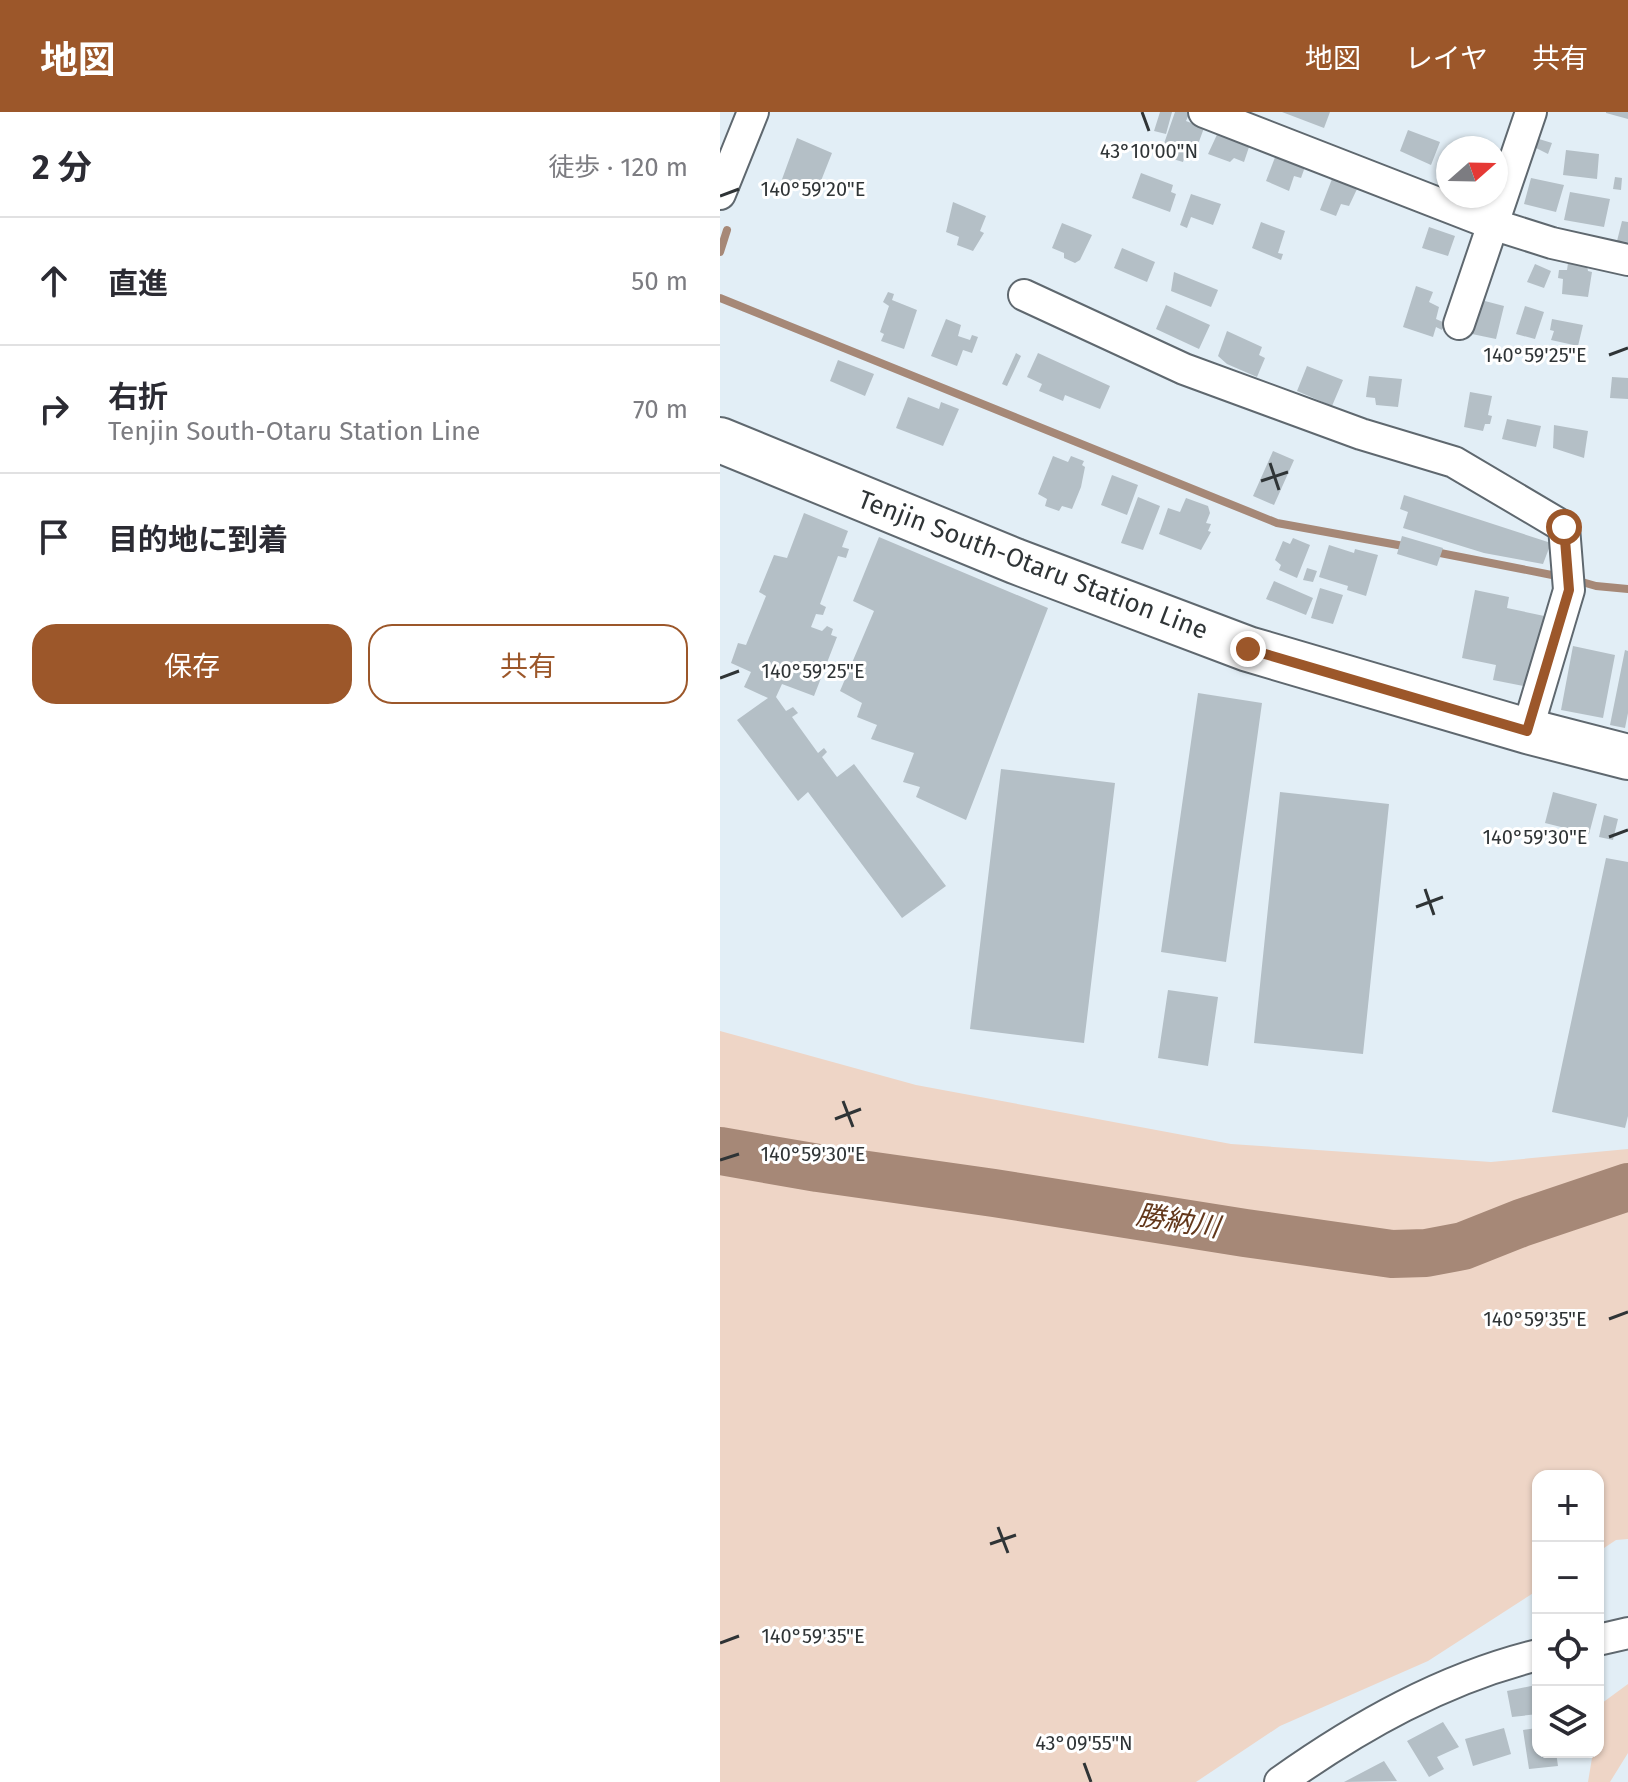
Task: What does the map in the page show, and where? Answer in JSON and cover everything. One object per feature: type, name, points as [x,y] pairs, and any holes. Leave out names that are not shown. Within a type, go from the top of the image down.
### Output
[{"type":"main road","name":"Tenjin South-Otaru Station Line","points":[[720,440],[1015,561],[1248,649],[1527,731],[1628,757]]},
{"type":"street","points":[[720,194],[753,112]]},
{"type":"street","points":[[1204,112],[1492,224],[1552,243],[1628,260]]},
{"type":"street","points":[[1459,324],[1531,112]]},
{"type":"street","points":[[1024,295],[1184,369],[1361,434],[1454,462],[1564,527],[1569,590],[1527,731]]},
{"type":"street","points":[[1604,1639],[1628,1633]]},
{"type":"street","points":[[1280,1782],[1321,1753],[1425,1694],[1532,1657]]},
{"type":"shaded area","points":[[720,1031],[916,1085],[1231,1144],[1491,1162],[1628,1149],[1628,1539],[1616,1540],[1604,1548],[1604,1470],[1532,1470],[1532,1594],[1428,1661],[1280,1726],[1196,1782],[720,1782]]},
{"type":"shaded area","points":[[1628,1684],[1628,1753],[1610,1782],[1588,1782],[1592,1758],[1604,1758],[1604,1702]]},
{"type":"building","points":[[1160,112],[1172,112],[1166,134],[1154,131]]},
{"type":"building","points":[[1175,112],[1190,112],[1186,121],[1204,128],[1193,158],[1185,155],[1183,162],[1160,155]]},
{"type":"building","points":[[1282,112],[1330,112],[1324,128]]},
{"type":"building","points":[[1628,112],[1628,119],[1606,113]]},
{"type":"building","points":[[1221,126],[1250,144],[1244,162],[1234,158],[1230,162],[1208,154]]},
{"type":"building","points":[[1408,130],[1436,140],[1431,165],[1400,151]]},
{"type":"building","points":[[797,138],[832,153],[815,196],[781,182]]},
{"type":"building","points":[[1539,139],[1552,143],[1548,154],[1536,148]]},
{"type":"building","points":[[1566,150],[1599,154],[1597,179],[1563,175]]},
{"type":"building","points":[[1277,152],[1306,164],[1301,178],[1294,176],[1289,191],[1266,181]]},
{"type":"building","points":[[1141,173],[1173,185],[1171,192],[1176,194],[1170,212],[1132,198]]},
{"type":"building","points":[[1615,177],[1622,178],[1621,190],[1613,189]]},
{"type":"building","points":[[1531,178],[1564,185],[1556,212],[1524,204]]},
{"type":"building","points":[[1332,179],[1357,189],[1349,206],[1341,204],[1336,216],[1320,210]]},
{"type":"building","points":[[1570,192],[1610,199],[1604,227],[1564,220]]},
{"type":"building","points":[[1191,194],[1221,204],[1213,225],[1191,217],[1187,228],[1180,225]]},
{"type":"building","points":[[953,202],[986,216],[980,231],[984,233],[973,251],[957,245],[959,237],[946,232]]},
{"type":"building","points":[[1622,221],[1628,222],[1628,242],[1617,241]]},
{"type":"building","points":[[1261,222],[1285,231],[1278,253],[1283,254],[1281,260],[1252,248]]},
{"type":"building","points":[[1062,223],[1092,235],[1080,260],[1075,263],[1052,248]]},
{"type":"building","points":[[1429,227],[1455,236],[1448,256],[1422,248]]},
{"type":"building","points":[[1122,248],[1155,262],[1147,282],[1114,268]]},
{"type":"building","points":[[1568,263],[1587,266],[1588,271],[1592,272],[1588,297],[1562,294],[1563,279],[1558,278],[1559,270],[1567,270]]},
{"type":"building","points":[[1535,264],[1551,271],[1544,288],[1527,282]]},
{"type":"building","points":[[1174,272],[1218,290],[1211,307],[1171,291]]},
{"type":"building","points":[[1416,286],[1433,292],[1429,302],[1439,307],[1436,319],[1445,323],[1442,330],[1436,327],[1433,337],[1403,327]]},
{"type":"building","points":[[888,292],[894,294],[892,300],[917,310],[904,349],[881,341],[884,334],[880,332],[889,306],[883,302]]},
{"type":"building","points":[[1481,300],[1504,306],[1496,339],[1472,334]]},
{"type":"building","points":[[1166,305],[1210,325],[1199,349],[1156,329]]},
{"type":"building","points":[[1525,306],[1544,312],[1535,339],[1516,334]]},
{"type":"building","points":[[946,319],[961,325],[958,336],[970,340],[972,335],[978,337],[972,353],[963,350],[957,366],[931,356]]},
{"type":"building","points":[[1552,319],[1583,325],[1578,346],[1551,340],[1554,331],[1550,330]]},
{"type":"building","points":[[1227,331],[1262,347],[1259,355],[1265,358],[1257,377],[1227,364],[1218,356]]},
{"type":"building","points":[[1016,353],[1021,356],[1007,386],[1002,384]]},
{"type":"building","points":[[1038,353],[1110,386],[1100,409],[1065,395],[1063,401],[1039,391],[1042,384],[1027,377]]},
{"type":"building","points":[[838,360],[874,374],[865,396],[830,381]]},
{"type":"building","points":[[1307,366],[1343,380],[1332,406],[1297,391]]},
{"type":"building","points":[[1369,376],[1402,379],[1398,407],[1376,405],[1375,398],[1366,397]]},
{"type":"building","points":[[1612,377],[1628,378],[1628,399],[1610,398]]},
{"type":"building","points":[[1470,392],[1492,396],[1488,415],[1492,416],[1490,424],[1485,424],[1483,431],[1464,427]]},
{"type":"building","points":[[908,397],[939,409],[941,402],[959,409],[943,446],[896,428]]},
{"type":"building","points":[[1507,419],[1541,426],[1536,447],[1502,439]]},
{"type":"building","points":[[1554,425],[1588,431],[1584,458],[1553,448]]},
{"type":"building","points":[[1273,451],[1294,460],[1274,505],[1253,496]]},
{"type":"building","points":[[1053,456],[1068,462],[1071,456],[1084,461],[1081,487],[1072,509],[1062,506],[1059,511],[1045,506],[1047,499],[1038,494]]},
{"type":"building","points":[[1112,475],[1138,485],[1127,515],[1101,505]]},
{"type":"building","points":[[1404,495],[1551,543],[1543,564],[1484,553],[1403,528],[1408,512],[1400,509]]},
{"type":"building","points":[[1138,497],[1160,506],[1143,550],[1121,543]]},
{"type":"building","points":[[1186,498],[1208,506],[1210,513],[1206,523],[1211,524],[1208,531],[1211,532],[1201,550],[1159,534],[1168,508],[1180,512]]},
{"type":"building","points":[[804,513],[848,531],[842,547],[849,549],[846,558],[838,556],[820,604],[826,607],[823,615],[816,614],[811,627],[822,631],[827,626],[833,629],[831,635],[837,637],[814,696],[782,684],[776,697],[786,711],[793,707],[798,713],[792,717],[818,753],[824,748],[827,752],[822,757],[837,777],[854,764],[946,886],[902,918],[808,792],[798,801],[737,720],[768,698],[744,687],[751,672],[731,663],[738,643],[746,645],[766,596],[759,592],[774,555],[787,558]]},
{"type":"building","points":[[1402,536],[1443,548],[1437,566],[1397,554]]},
{"type":"building","points":[[879,537],[1048,608],[966,820],[916,797],[920,787],[903,782],[914,753],[871,739],[877,725],[857,717],[862,703],[840,691],[874,611],[853,601]]},
{"type":"building","points":[[1293,538],[1310,545],[1297,578],[1279,570],[1281,565],[1275,560],[1283,541],[1290,544]]},
{"type":"building","points":[[1329,545],[1354,553],[1355,549],[1378,555],[1366,596],[1347,590],[1348,586],[1319,577]]},
{"type":"building","points":[[1307,568],[1317,571],[1313,582],[1303,580]]},
{"type":"building","points":[[1274,581],[1313,598],[1306,615],[1266,599]]},
{"type":"building","points":[[1320,588],[1343,595],[1333,624],[1311,618]]},
{"type":"building","points":[[1475,590],[1509,597],[1507,608],[1549,617],[1534,688],[1493,680],[1496,665],[1462,658]]},
{"type":"building","points":[[1573,646],[1615,655],[1603,718],[1561,710]]},
{"type":"building","points":[[1625,650],[1628,651],[1628,713],[1625,728],[1610,725]]},
{"type":"building","points":[[1198,693],[1262,703],[1226,962],[1161,952]]},
{"type":"building","points":[[1001,769],[1115,783],[1084,1043],[970,1029]]},
{"type":"building","points":[[1280,792],[1389,804],[1363,1054],[1254,1043]]},
{"type":"building","points":[[1553,792],[1597,804],[1589,834],[1545,823]]},
{"type":"building","points":[[1604,815],[1618,819],[1613,840],[1599,837]]},
{"type":"building","points":[[1606,858],[1628,862],[1628,1116],[1625,1128],[1552,1112]]},
{"type":"building","points":[[1168,990],[1218,997],[1208,1066],[1158,1058]]},
{"type":"building","points":[[1532,1686],[1532,1715],[1512,1717],[1507,1691]]},
{"type":"building","points":[[1443,1722],[1459,1747],[1437,1757],[1444,1769],[1429,1777],[1407,1741]]},
{"type":"building","points":[[1504,1728],[1511,1754],[1473,1766],[1465,1739]]},
{"type":"building","points":[[1532,1729],[1532,1758],[1557,1758],[1558,1766],[1529,1769],[1523,1730]]},
{"type":"building","points":[[1384,1761],[1397,1781],[1344,1782]]},
{"type":"waterway","points":[[720,252],[727,230]]},
{"type":"waterway","points":[[720,298],[1277,523],[1409,547]]},
{"type":"waterway","points":[[1430,551],[1562,577]]},
{"type":"waterway","points":[[1575,580],[1628,589]]},
{"type":"waterway","name":"勝納川","points":[[720,1151],[1392,1254],[1426,1253],[1463,1246],[1628,1187]]},
{"type":"route","points":[[1248,649],[1527,731],[1569,590],[1564,527]]}]
